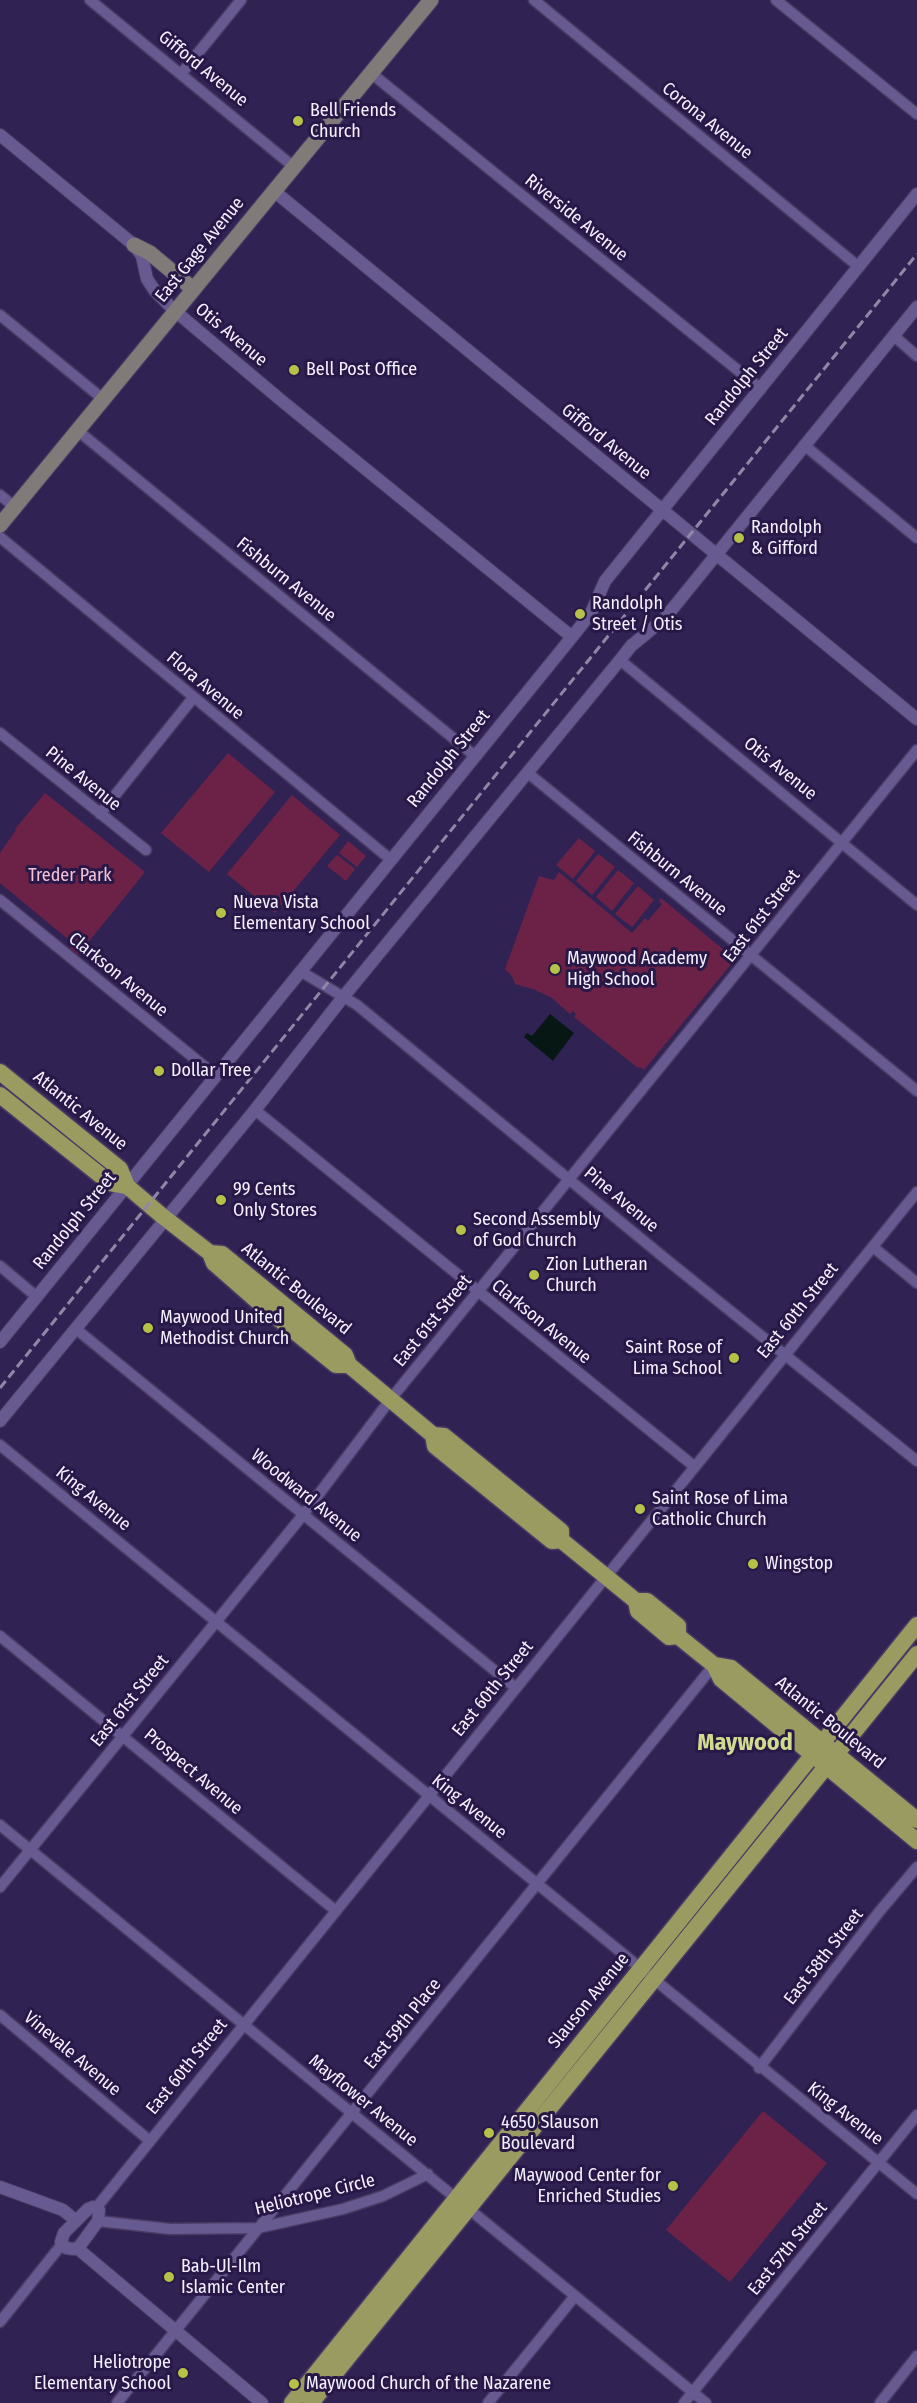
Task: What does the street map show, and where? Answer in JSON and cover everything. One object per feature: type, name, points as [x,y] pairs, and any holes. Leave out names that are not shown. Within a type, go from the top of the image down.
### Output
[{"type":"main road","name":"East Gage Avenue","points":[[0,525],[431,0]]},
{"type":"main road","points":[[134,245],[150,253],[193,289]]},
{"type":"main road","name":"Atlantic Avenue","points":[[0,1072],[120,1169],[127,1186],[164,1217]]},
{"type":"main road","name":"Atlantic Avenue","points":[[0,1095],[110,1183],[127,1186]]},
{"type":"main road","name":"Atlantic Boulevard","points":[[164,1217],[210,1253],[214,1263],[336,1365],[348,1365],[390,1400],[433,1436],[437,1448],[552,1541],[561,1540],[636,1601],[646,1601],[678,1626],[678,1636],[714,1665],[721,1679],[813,1756],[832,1760],[917,1820]]},
{"type":"main road","name":"Slauson Avenue","points":[[311,2403],[641,1968],[917,1625]]},
{"type":"main road","name":"Slauson Avenue","points":[[292,2403],[655,1979],[708,1910],[917,1654]]},
{"type":"main road","name":"Atlantic Boulevard","points":[[714,1665],[731,1668],[823,1742],[832,1760],[917,1841]]},
{"type":"street","name":"Gifford Avenue","points":[[90,0],[294,167]]},
{"type":"street","points":[[181,74],[241,0]]},
{"type":"street","name":"Corona Avenue","points":[[534,0],[859,267]]},
{"type":"street","points":[[777,0],[917,114]]},
{"type":"street","name":"Riverside Avenue","points":[[371,72],[761,388]]},
{"type":"street","name":"Otis Avenue","points":[[0,135],[134,245],[142,256],[147,279],[154,291],[175,311],[572,637]]},
{"type":"street","name":"Gifford Avenue","points":[[274,191],[917,719]]},
{"type":"street","name":"Randolph Street","points":[[0,1342],[572,637],[591,613],[605,581],[917,194]]},
{"type":"street","points":[[0,1421],[631,646],[665,618],[917,307]]},
{"type":"street","points":[[0,315],[103,399]]},
{"type":"street","points":[[894,336],[917,356]]},
{"type":"street","name":"Fishburn Avenue","points":[[77,430],[475,756]]},
{"type":"street","points":[[804,445],[917,538]]},
{"type":"street","points":[[0,495],[15,507]]},
{"type":"street","name":"Flora Avenue","points":[[0,537],[390,859]]},
{"type":"street","name":"Otis Avenue","points":[[620,660],[917,904]]},
{"type":"street","points":[[100,814],[193,698]]},
{"type":"street","name":"Pine Avenue","points":[[0,733],[146,850]]},
{"type":"street","name":"East 61st Street","points":[[0,1887],[303,1515],[390,1400],[917,750]]},
{"type":"street","name":"Fishburn Avenue","points":[[528,773],[917,1091]]},
{"type":"street","name":"Clarkson Avenue","points":[[0,900],[215,1075]]},
{"type":"street","name":"Pine Avenue","points":[[300,971],[344,996],[917,1461]]},
{"type":"street","name":"Clarkson Avenue","points":[[255,1110],[695,1467]]},
{"type":"street","name":"East 60th Street","points":[[0,2322],[62,2244],[64,2233],[90,2208],[96,2208],[917,1192]]},
{"type":"street","points":[[873,1247],[917,1283]]},
{"type":"street","points":[[0,1266],[37,1297]]},
{"type":"street","name":"Woodward Avenue","points":[[75,1329],[516,1688]]},
{"type":"street","name":"King Avenue","points":[[0,1445],[917,2194]]},
{"type":"street","name":"Prospect Avenue","points":[[0,1636],[336,1911]]},
{"type":"street","name":"East 59th Place","points":[[117,2403],[714,1665]]},
{"type":"street","name":"Mayflower Avenue","points":[[0,1825],[706,2403]]},
{"type":"street","name":"East 58th Street","points":[[759,2067],[917,1867]]},
{"type":"street","name":"Vinevale Avenue","points":[[0,2015],[150,2141]]},
{"type":"street","name":"East 57th Street","points":[[684,2403],[917,2115]]},
{"type":"street","name":"Heliotrope Circle","points":[[98,2221],[170,2229],[258,2228],[343,2209],[383,2196],[428,2174]]},
{"type":"street","points":[[0,2187],[63,2211],[76,2221]]},
{"type":"street","points":[[62,2244],[70,2250],[77,2248],[98,2221],[100,2213],[96,2208]]},
{"type":"street","points":[[77,2248],[262,2403]]},
{"type":"street","points":[[488,2403],[575,2296]]},
{"type":"street","points":[[880,2403],[917,2356]]},
{"type":"green space","points":[[228,753],[275,792],[209,872],[161,833]]},
{"type":"green space","name":"Treder Park","points":[[45,793],[145,872],[78,955],[70,948],[69,940],[0,883],[0,853],[15,829]]},
{"type":"green space","points":[[292,795],[340,835],[275,913],[227,874]]},
{"type":"green space","points":[[579,838],[595,851],[573,879],[556,865]]},
{"type":"green space","points":[[348,841],[366,856],[357,867],[339,853]]},
{"type":"green space","points":[[598,854],[615,867],[592,895],[576,881]]},
{"type":"green space","points":[[337,855],[355,869],[346,881],[327,866]]},
{"type":"green space","points":[[618,870],[634,883],[612,911],[596,897]]},
{"type":"green space","points":[[559,872],[632,933],[645,918],[648,921],[662,904],[659,901],[661,898],[730,955],[732,963],[644,1070],[638,1068],[574,1017],[576,1014],[573,1011],[570,1014],[552,998],[515,984],[512,976],[505,969],[539,876],[554,880]]},
{"type":"green space","points":[[638,886],[654,900],[632,927],[615,914]]},
{"type":"green space","points":[[763,2111],[827,2163],[730,2282],[666,2230]]},
{"type":"shaded area","points":[[550,1014],[574,1033],[553,1061],[524,1037],[527,1033],[532,1036]]},
{"type":"railway","points":[[0,1388],[917,254]]},
{"type":"place","name":"Bell Friends Church","points":[[298,121]]},
{"type":"place","name":"Bell Post Office","points":[[294,370]]},
{"type":"place","name":"Randolph & Gifford","points":[[739,538]]},
{"type":"place","name":"Randolph Street / Otis","points":[[580,614]]},
{"type":"place","name":"Nueva Vista Elementary School","points":[[221,913]]},
{"type":"place","name":"Maywood Academy High School","points":[[555,969]]},
{"type":"place","name":"Dollar Tree","points":[[159,1071]]},
{"type":"place","name":"99 Cents Only Stores","points":[[221,1200]]},
{"type":"place","name":"Second Assembly of God Church","points":[[461,1230]]},
{"type":"place","name":"Zion Lutheran Church","points":[[534,1275]]},
{"type":"place","name":"Maywood United Methodist Church","points":[[148,1328]]},
{"type":"place","name":"Saint Rose of Lima School","points":[[734,1358]]},
{"type":"place","name":"Saint Rose of Lima Catholic Church","points":[[640,1509]]},
{"type":"place","name":"Wingstop","points":[[753,1564]]},
{"type":"place","name":"4650 Slauson Boulevard","points":[[489,2133]]},
{"type":"place","name":"Maywood Center for Enriched Studies","points":[[673,2186]]},
{"type":"place","name":"Bab-Ul-Ilm Islamic Center","points":[[169,2277]]},
{"type":"place","name":"Heliotrope Elementary School","points":[[183,2373]]},
{"type":"place","name":"Maywood Church of the Nazarene","points":[[294,2384]]},
{"type":"district","name":"Maywood","points":[[745,1743]]}]
